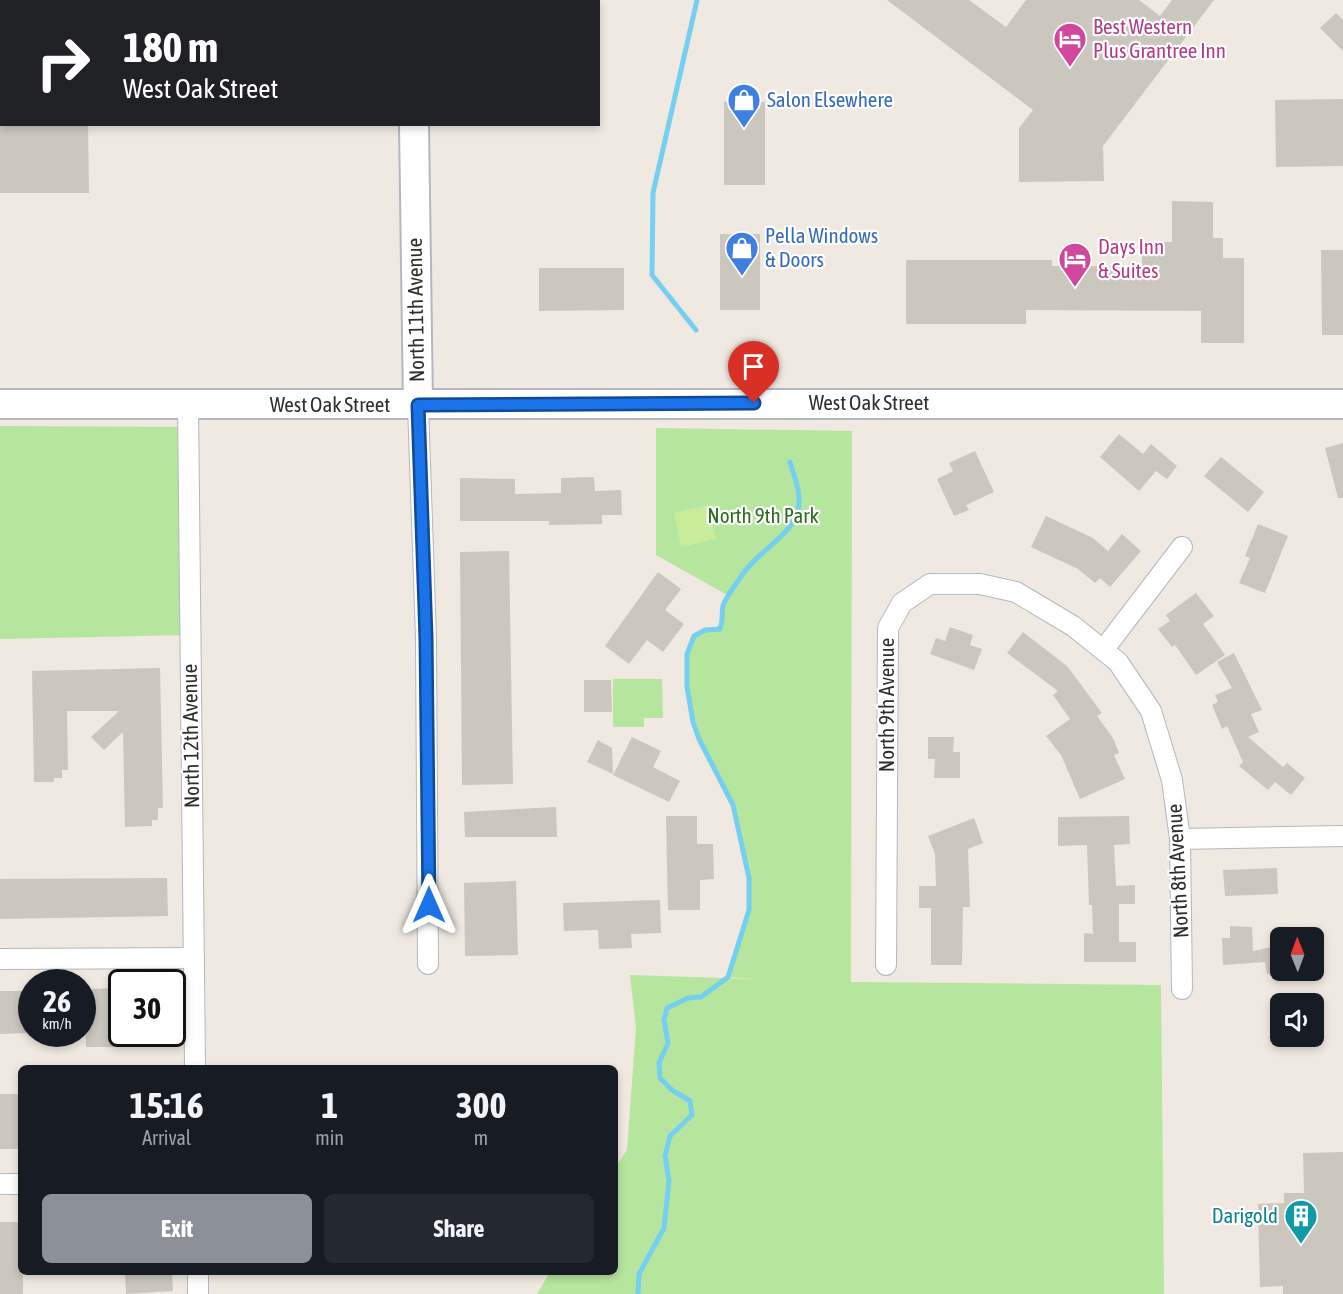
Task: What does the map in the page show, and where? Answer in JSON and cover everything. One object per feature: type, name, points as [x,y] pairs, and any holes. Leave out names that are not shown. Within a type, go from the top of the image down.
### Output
[{"type":"main road","name":"North 11th Avenue","points":[[414,126],[418,405]]},
{"type":"main road","name":"West Oak Street","points":[[0,404],[418,405],[646,402],[1343,404]]},
{"type":"street","name":"North 12th Avenue","points":[[188,404],[195,1065]]},
{"type":"street","name":"North 11th Avenue","points":[[418,405],[426,638],[428,964]]},
{"type":"street","points":[[1104,649],[1182,547]]},
{"type":"street","name":"North 9th Avenue","points":[[886,965],[888,628],[902,603],[930,584],[980,584],[1016,592],[1073,626],[1104,649]]},
{"type":"street","name":"North 8th Avenue","points":[[1104,649],[1118,662],[1151,711],[1172,780],[1180,839],[1182,989]]},
{"type":"street","points":[[1180,839],[1343,836]]},
{"type":"street","points":[[0,959],[194,958]]},
{"type":"street","points":[[0,1184],[18,1184]]},
{"type":"street","points":[[198,1275],[198,1294]]},
{"type":"green space","points":[[0,426],[183,427],[187,635],[0,639]]},
{"type":"green space","name":"North 9th Park","points":[[656,428],[852,431],[851,982],[1161,985],[1164,1294],[537,1294],[548,1275],[618,1275],[618,1164],[627,1150],[636,1028],[630,975],[754,979],[728,977],[749,910],[749,878],[733,805],[699,739],[693,722],[687,687],[687,654],[694,636],[705,630],[720,629],[729,596],[656,555]]},
{"type":"green space","points":[[708,505],[716,539],[681,547],[674,513]]},
{"type":"green space","points":[[613,679],[662,679],[663,718],[644,718],[644,727],[613,727]]},
{"type":"building","name":"Best Western Plus Grantree Inn","points":[[887,0],[969,0],[1006,27],[1026,0],[1139,0],[1160,16],[1172,0],[1214,0],[1103,146],[1104,181],[1019,182],[1019,128],[1033,110]]},
{"type":"building","points":[[1336,13],[1343,20],[1343,51],[1320,28]]},
{"type":"building","points":[[1343,99],[1343,166],[1276,167],[1275,100]]},
{"type":"building","points":[[724,102],[765,102],[765,185],[724,185]]},
{"type":"building","points":[[0,126],[88,126],[89,193],[0,193]]},
{"type":"building","name":"Days Inn & Suites","points":[[1172,201],[1213,202],[1213,238],[1223,238],[1223,258],[1244,258],[1244,343],[1201,343],[1201,311],[1026,310],[1026,324],[906,324],[906,260],[1052,260],[1052,266],[1142,266],[1142,242],[1172,242]]},
{"type":"building","points":[[720,234],[760,234],[760,310],[720,310]]},
{"type":"building","points":[[1321,250],[1343,250],[1343,335],[1322,335]]},
{"type":"building","points":[[539,268],[624,268],[624,310],[539,311]]},
{"type":"building","points":[[1119,434],[1143,454],[1151,444],[1177,466],[1167,479],[1156,471],[1139,491],[1100,457]]},
{"type":"building","points":[[1343,443],[1343,498],[1338,498],[1325,448]]},
{"type":"building","points":[[975,451],[994,492],[966,505],[969,510],[954,516],[937,479],[953,471],[949,463]]},
{"type":"building","points":[[1221,457],[1264,492],[1248,512],[1204,476]]},
{"type":"building","points":[[594,477],[595,491],[621,490],[622,515],[602,515],[602,524],[549,525],[549,521],[460,521],[460,478],[515,479],[515,494],[561,493],[561,478]]},
{"type":"building","points":[[1046,516],[1093,538],[1108,551],[1122,534],[1141,551],[1110,587],[1100,578],[1095,583],[1078,569],[1031,547]]},
{"type":"building","points":[[1258,524],[1288,536],[1265,593],[1239,583],[1250,558],[1245,556]]},
{"type":"building","points":[[509,551],[513,784],[462,785],[460,552]]},
{"type":"building","points":[[658,572],[681,589],[665,610],[684,624],[663,652],[647,640],[629,664],[605,646]]},
{"type":"building","points":[[1196,593],[1214,616],[1203,624],[1225,655],[1196,675],[1175,645],[1172,647],[1158,629],[1170,621],[1166,615]]},
{"type":"building","points":[[950,627],[973,635],[970,645],[982,649],[974,670],[930,654],[936,638],[945,641]]},
{"type":"building","points":[[1023,632],[1067,666],[1102,713],[1097,716],[1113,738],[1119,753],[1114,755],[1125,779],[1080,799],[1061,755],[1046,736],[1070,719],[1053,695],[1058,691],[1007,653]]},
{"type":"building","points":[[1234,653],[1262,710],[1251,714],[1259,732],[1248,737],[1283,767],[1287,763],[1305,778],[1291,795],[1275,782],[1268,790],[1239,766],[1243,762],[1227,726],[1222,729],[1212,705],[1218,702],[1215,695],[1232,688],[1217,662]]},
{"type":"building","points":[[160,668],[163,808],[158,808],[158,820],[152,820],[152,826],[125,827],[123,732],[104,750],[91,737],[119,711],[67,711],[68,770],[62,770],[62,778],[54,778],[54,782],[34,782],[32,671]]},
{"type":"building","points":[[584,680],[611,680],[612,712],[584,712]]},
{"type":"building","points":[[632,737],[661,751],[653,767],[680,781],[669,802],[613,775]]},
{"type":"building","points":[[928,737],[954,737],[953,752],[960,752],[960,778],[934,778],[935,759],[928,759]]},
{"type":"building","points":[[598,740],[612,748],[613,774],[587,762]]},
{"type":"building","points":[[556,807],[557,837],[465,837],[464,812]]},
{"type":"building","points":[[666,816],[697,816],[697,844],[713,844],[714,879],[700,880],[700,910],[668,910]]},
{"type":"building","points":[[1129,816],[1130,844],[1114,845],[1116,886],[1135,885],[1135,904],[1119,904],[1119,942],[1136,942],[1136,962],[1084,962],[1084,933],[1093,934],[1092,905],[1089,905],[1087,845],[1058,846],[1058,817]]},
{"type":"building","points":[[974,818],[983,843],[968,849],[970,907],[963,907],[962,965],[931,965],[931,908],[919,908],[919,886],[936,886],[935,854],[928,836]]},
{"type":"building","points":[[1277,868],[1278,894],[1225,896],[1223,870]]},
{"type":"building","points":[[167,878],[168,916],[0,919],[0,879]]},
{"type":"building","points":[[516,881],[518,955],[465,956],[464,883]]},
{"type":"building","points":[[660,900],[661,933],[631,934],[632,948],[599,949],[598,930],[564,931],[563,903]]},
{"type":"building","points":[[1230,926],[1252,927],[1253,951],[1270,947],[1270,973],[1267,974],[1265,962],[1223,965],[1222,938],[1230,938]]},
{"type":"building","points":[[108,988],[108,1047],[96,1047],[96,989]]},
{"type":"building","points":[[0,991],[18,991],[18,1033],[0,1034]]},
{"type":"building","points":[[0,1094],[18,1094],[18,1149],[0,1149]]},
{"type":"building","name":"Darigold","points":[[1343,1152],[1343,1294],[1283,1294],[1283,1286],[1260,1287],[1258,1204],[1284,1203],[1284,1193],[1304,1193],[1303,1153]]},
{"type":"building","points":[[0,1222],[18,1222],[18,1275],[23,1275],[23,1294],[0,1294]]},
{"type":"building","points":[[125,1275],[172,1275],[173,1291],[126,1294]]},
{"type":"waterway","points":[[696,330],[652,275],[653,193],[697,0]]},
{"type":"waterway","points":[[638,1294],[639,1274],[664,1228],[669,1181],[665,1156],[670,1136],[692,1115],[690,1101],[672,1090],[660,1078],[659,1063],[668,1043],[664,1020],[667,1008],[688,998],[701,997],[728,977],[749,910],[749,878],[733,805],[699,739],[693,722],[687,687],[687,654],[694,636],[705,630],[720,629],[723,606],[733,588],[752,562],[779,538],[794,520],[798,510],[799,494],[790,462]]},
{"type":"place","name":"Best Western Plus Grantree Inn","points":[[1070,68]]},
{"type":"place","name":"Salon Elsewhere","points":[[744,129]]},
{"type":"place","name":"Pella Windows & Doors","points":[[742,277]]},
{"type":"place","name":"Days Inn & Suites","points":[[1075,288]]},
{"type":"place","name":"Darigold","points":[[1301,1245]]},
{"type":"route","points":[[429,905],[426,638],[418,405],[754,403]]}]
